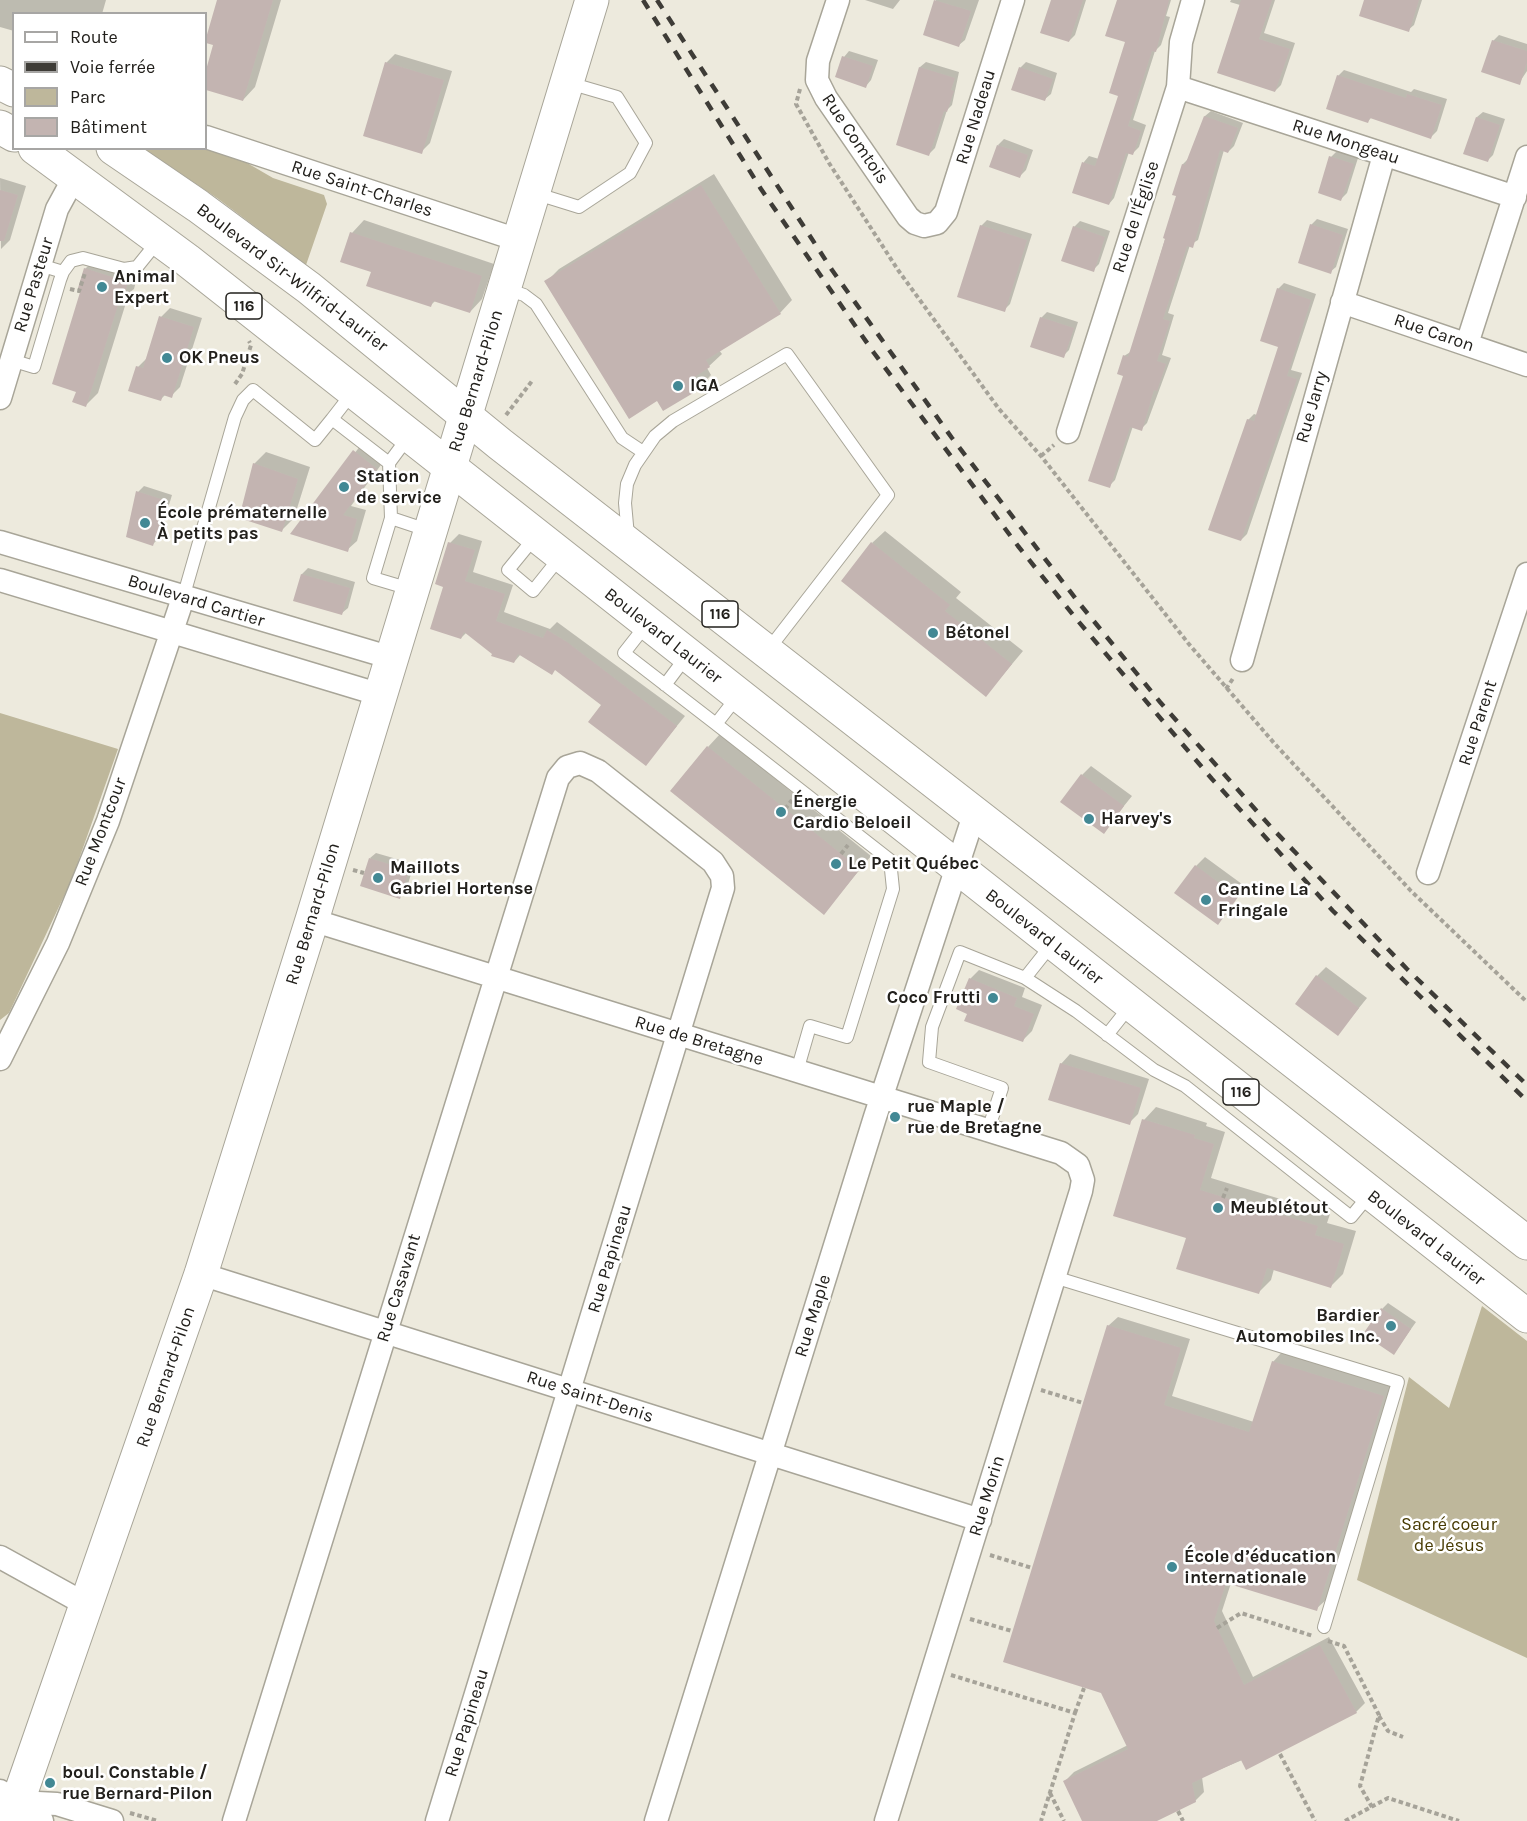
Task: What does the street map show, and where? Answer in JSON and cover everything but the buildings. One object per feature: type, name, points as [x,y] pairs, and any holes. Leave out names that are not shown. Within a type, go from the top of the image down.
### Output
[{"type":"main road","name":"Rue Bernard-Pilon","points":[[18,1809],[201,1274],[312,920],[592,0]]},
{"type":"main road","name":"116","points":[[38,150],[159,239],[450,468]]},
{"type":"main road","name":"Boulevard Sir-Wilfrid-Laurier","points":[[116,150],[252,245],[385,349],[465,416]]},
{"type":"main road","name":"116","points":[[465,416],[1527,1243]]},
{"type":"main road","name":"Boulevard Laurier","points":[[450,468],[1130,1005],[1194,1075],[1263,1129],[1370,1194],[1527,1316]]},
{"type":"street","name":"Rue Comtois","points":[[838,0],[816,74],[826,98],[908,217],[919,225],[928,226]]},
{"type":"street","name":"Rue Nadeau","points":[[928,226],[941,220],[946,212],[1013,0]]},
{"type":"street","name":"Rue de l'Église","points":[[1068,432],[1178,87],[1181,42],[1193,0]]},
{"type":"street","name":"Rue Mongeau","points":[[1178,87],[1515,196]]},
{"type":"street","name":"Rue Saint-Charles","points":[[207,137],[518,240]]},
{"type":"street","name":"Rue Jarry","points":[[1242,660],[1384,155]]},
{"type":"street","points":[[1467,344],[1527,157]]},
{"type":"street","name":"Rue Pasteur","points":[[0,398],[57,209],[75,176]]},
{"type":"street","name":"Rue Caron","points":[[1342,302],[1527,365]]},
{"type":"street","name":"Boulevard Cartier","points":[[0,542],[392,658]]},
{"type":"street","name":"Rue Parent","points":[[1428,873],[1527,574]]},
{"type":"street","name":"Boulevard Cartier","points":[[0,580],[381,695]]},
{"type":"street","name":"Rue Montcour","points":[[2,1050],[58,943],[108,821],[183,598]]},
{"type":"street","name":"Rue Casavant","points":[[234,1821],[558,778],[563,770],[575,763]]},
{"type":"street","name":"Rue Papineau","points":[[437,1821],[721,896],[722,876],[713,862],[598,771],[589,765],[575,763]]},
{"type":"street","name":"Rue Maple","points":[[656,1821],[882,1096],[955,867],[975,812]]},
{"type":"street","name":"Rue de Bretagne","points":[[312,920],[1066,1155],[1080,1170]]},
{"type":"street","name":"Rue Morin","points":[[886,1821],[1081,1191],[1083,1180],[1080,1170]]},
{"type":"street","name":"Rue Saint-Denis","points":[[201,1274],[980,1520]]},
{"type":"street","points":[[0,1557],[87,1605]]},
{"type":"street","points":[[18,1809],[57,1804],[112,1821]]},
{"type":"lane","points":[[533,192],[579,207],[630,173],[646,143],[617,97],[566,82]]},
{"type":"lane","points":[[11,360],[34,367],[63,272],[72,261],[84,258],[124,269],[137,267],[159,239]]},
{"type":"lane","points":[[40,265],[63,272]]},
{"type":"lane","points":[[504,288],[524,295],[537,304],[622,438],[643,452]]},
{"type":"lane","points":[[629,544],[625,494],[631,474],[655,436],[674,421],[787,354],[888,495],[768,650]]},
{"type":"lane","points":[[183,598],[235,417],[243,400],[253,390],[315,440],[353,392]]},
{"type":"lane","points":[[332,419],[389,463]]},
{"type":"lane","points":[[409,436],[389,463],[391,518],[373,578],[413,590]]},
{"type":"lane","points":[[391,518],[431,531]]},
{"type":"lane","points":[[536,536],[508,570],[533,591],[561,556]]},
{"type":"lane","points":[[647,624],[624,653],[890,860],[893,889],[847,1037],[810,1026],[796,1071]]},
{"type":"lane","points":[[665,685],[687,656]]},
{"type":"lane","points":[[716,724],[738,696]]},
{"type":"lane","points":[[1025,978],[1052,944]]},
{"type":"lane","points":[[988,1130],[1002,1088],[929,1062],[932,1027],[960,951],[1025,978],[1076,1011],[1154,1070],[1194,1075]]},
{"type":"lane","points":[[1107,1035],[1130,1005]]},
{"type":"lane","points":[[1054,1277],[1398,1382],[1323,1627]]},
{"type":"path","points":[[816,74],[796,95],[798,110],[871,230],[974,377],[1041,456],[1181,634],[1274,743],[1411,891],[1527,1002]]},
{"type":"path","points":[[235,385],[242,374],[251,345],[247,335]]},
{"type":"path","points":[[506,415],[532,381]]},
{"type":"path","points":[[1223,1198],[1227,1188]]},
{"type":"path","points":[[1022,1384],[1083,1403]]},
{"type":"path","points":[[987,1554],[1032,1568]]},
{"type":"path","points":[[1217,1628],[1241,1613],[1344,1646],[1388,1731],[1403,1737]]},
{"type":"path","points":[[967,1618],[1012,1630]]},
{"type":"path","points":[[948,1674],[1075,1713]]},
{"type":"path","points":[[1041,1821],[1084,1688]]},
{"type":"path","points":[[1372,1807],[1360,1786],[1379,1715]]},
{"type":"path","points":[[1280,1754],[1315,1821]]},
{"type":"path","points":[[1050,1793],[1064,1821]]},
{"type":"path","points":[[1345,1821],[1388,1798],[1459,1821]]},
{"type":"path","points":[[1178,1811],[1183,1821]]},
{"type":"green space","points":[[207,148],[242,160],[273,178],[324,195],[327,204],[306,265],[217,198],[145,150]]},
{"type":"green space","points":[[0,713],[118,749],[72,879],[9,1013],[0,1020]]},
{"type":"green space","name":"Sacré coeur de Jésus","points":[[1482,1306],[1527,1341],[1527,1658],[1357,1580],[1409,1377],[1449,1408]]},
{"type":"railway","points":[[643,0],[761,189],[874,353],[1018,546],[1078,621],[1212,779],[1333,911],[1527,1101]]},
{"type":"railway","points":[[657,0],[832,270],[952,438],[1079,603],[1160,702],[1271,827],[1407,969],[1527,1085]]},
{"type":"place","name":"Animal Expert","points":[[102,287]]},
{"type":"place","name":"OK Pneus","points":[[167,358]]},
{"type":"place","name":"IGA","points":[[678,386]]},
{"type":"place","name":"Station de service","points":[[344,487]]},
{"type":"place","name":"École prématernelle À petits pas","points":[[145,523]]},
{"type":"place","name":"Bétonel","points":[[933,633]]},
{"type":"place","name":"Énergie Cardio Beloeil","points":[[781,812]]},
{"type":"place","name":"Harvey's","points":[[1089,819]]},
{"type":"place","name":"Le Petit Québec","points":[[836,864]]},
{"type":"place","name":"Maillots Gabriel Hortense","points":[[378,878]]},
{"type":"place","name":"Cantine La Fringale","points":[[1206,900]]},
{"type":"place","name":"Coco Frutti","points":[[993,998]]},
{"type":"place","name":"rue Maple / rue de Bretagne","points":[[895,1117]]},
{"type":"place","name":"Meublétout","points":[[1218,1208]]},
{"type":"place","name":"Bardier Automobiles Inc.","points":[[1391,1326]]},
{"type":"place","name":"École d’éducation internationale","points":[[1172,1567]]},
{"type":"place","name":"boul. Constable / rue Bernard-Pilon","points":[[50,1783]]}]
